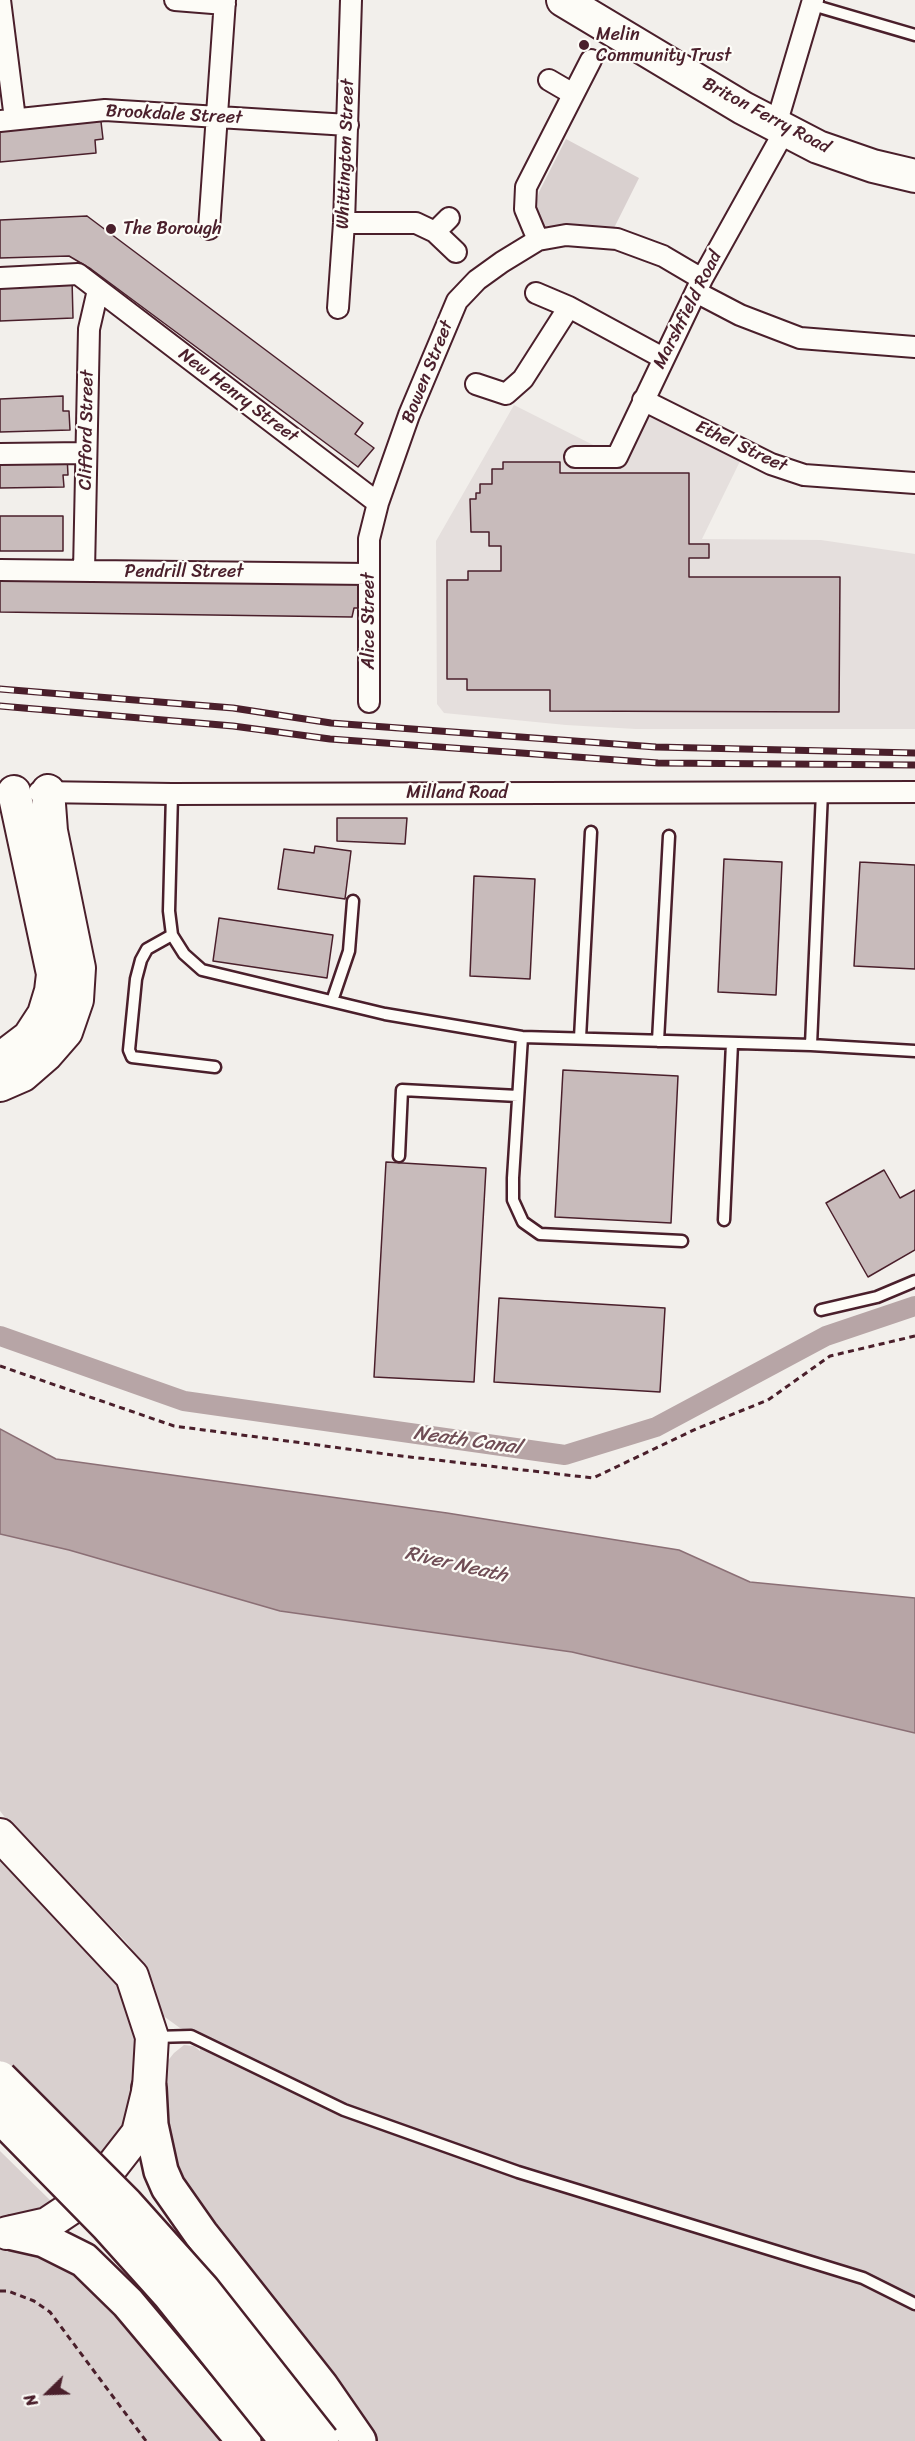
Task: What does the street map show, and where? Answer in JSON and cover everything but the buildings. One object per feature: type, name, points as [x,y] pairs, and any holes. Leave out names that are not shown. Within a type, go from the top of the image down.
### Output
[{"type":"highway","points":[[0,2078],[126,2204],[203,2290],[322,2441]]},
{"type":"highway","points":[[149,2088],[152,2134],[161,2171],[168,2187],[201,2234],[321,2386],[359,2441]]},
{"type":"highway","points":[[0,2116],[57,2172],[169,2294],[287,2441]]},
{"type":"highway","points":[[6,2233],[44,2240],[74,2254],[91,2266],[128,2303],[244,2441]]},
{"type":"main road","name":"Briton Ferry Road","points":[[563,0],[818,147],[873,166],[915,176]]},
{"type":"main road","points":[[0,1059],[29,1037],[55,1023],[77,1000],[79,968],[51,831],[48,791]]},
{"type":"main road","points":[[0,1085],[23,1075],[46,1056],[55,1023],[51,991],[53,974],[51,958],[7,792]]},
{"type":"main road","points":[[0,1834],[132,1976],[152,2037],[149,2088],[138,2133],[89,2196],[47,2224],[6,2233]]},
{"type":"street","points":[[0,0],[8,120]]},
{"type":"street","points":[[175,0],[225,2],[209,229]]},
{"type":"street","name":"Whittington Street","points":[[338,308],[344,223],[351,0]]},
{"type":"street","name":"Marshfield Road","points":[[575,457],[617,457],[663,358],[781,127],[809,2]]},
{"type":"street","points":[[538,240],[525,209],[526,187],[591,60]]},
{"type":"street","points":[[549,80],[573,93]]},
{"type":"street","name":"Brookdale Street","points":[[8,120],[105,110],[348,125]]},
{"type":"street","points":[[344,223],[442,225],[456,252]]},
{"type":"street","name":"Bowen Street","points":[[369,539],[378,503],[409,415],[457,301],[477,280],[538,240],[566,235],[617,239],[663,256],[699,286],[740,315],[800,338],[915,347]]},
{"type":"street","name":"New Henry Street","points":[[0,278],[78,274],[378,503]]},
{"type":"street","name":"Clifford Street","points":[[84,571],[89,328],[98,290]]},
{"type":"street","points":[[536,293],[663,358]]},
{"type":"street","points":[[476,384],[506,394],[523,379],[569,308]]},
{"type":"street","name":"Ethel Street","points":[[644,400],[771,464],[804,475],[915,483]]},
{"type":"street","points":[[0,454],[87,453]]},
{"type":"street","name":"Alice Street","points":[[369,539],[369,702]]},
{"type":"street","name":"Pendrill Street","points":[[0,570],[369,574]]},
{"type":"street","name":"Milland Road","points":[[7,792],[172,794],[915,792]]},
{"type":"lane","points":[[809,2],[915,35]]},
{"type":"lane","points":[[811,1045],[822,792]]},
{"type":"lane","points":[[172,794],[169,911],[172,935],[184,954],[202,970],[423,1021],[522,1037],[811,1045],[915,1051]]},
{"type":"lane","points":[[580,1038],[591,832]]},
{"type":"lane","points":[[658,1041],[669,836]]},
{"type":"lane","points":[[332,1001],[349,951],[353,902]]},
{"type":"lane","points":[[172,935],[147,949],[141,960],[136,979],[129,1050],[132,1057],[215,1067]]},
{"type":"lane","points":[[522,1037],[513,1200],[523,1222],[540,1234],[682,1241]]},
{"type":"lane","points":[[724,1220],[732,1043]]},
{"type":"lane","points":[[399,1156],[402,1090],[518,1096]]},
{"type":"lane","points":[[821,1310],[877,1297],[915,1281]]},
{"type":"lane","points":[[152,2037],[191,2036],[344,2110],[518,2172],[863,2278],[915,2304]]},
{"type":"path","points":[[0,1366],[174,1426],[393,1455],[593,1478],[696,1429],[768,1400],[830,1356],[915,1336]]},
{"type":"path","points":[[0,2291],[8,2291],[34,2301],[50,2312],[146,2441]]},
{"type":"shaded area","points":[[566,139],[639,178],[613,230],[564,225],[544,233],[534,212],[539,192]]},
{"type":"shaded area","points":[[643,400],[745,451],[702,539],[821,540],[915,554],[915,729],[636,729],[566,725],[444,713],[437,704],[436,541],[514,405],[617,457]]},
{"type":"shaded area","points":[[0,1533],[69,1550],[280,1611],[572,1652],[915,1733],[915,2441],[368,2441],[177,2179],[164,2121],[166,2063],[184,2045],[194,2046],[200,2051],[200,2035],[180,2028],[162,2015],[155,1989],[143,1965],[127,1943],[0,1811]]},
{"type":"shaded area","points":[[0,1854],[117,1978],[138,2033],[133,2111],[106,2164],[0,2061]]},
{"type":"shaded area","points":[[0,2151],[53,2203],[34,2211],[0,2219]]},
{"type":"shaded area","points":[[0,2248],[42,2253],[97,2288],[229,2441],[0,2441]]},
{"type":"water","name":"River Neath","points":[[0,1429],[56,1459],[447,1513],[679,1550],[750,1582],[915,1598],[915,1733],[572,1652],[280,1611],[69,1550],[0,1534]]},
{"type":"waterway","name":"Neath Canal","points":[[0,1336],[184,1401],[565,1455],[656,1427],[826,1336],[915,1306]]},
{"type":"railway","points":[[0,689],[233,708],[331,723],[656,747],[915,753]]},
{"type":"railway","points":[[0,706],[233,726],[330,739],[658,763],[915,765]]},
{"type":"place","name":"Melin Community Trust","points":[[584,45]]},
{"type":"place","name":"The Borough","points":[[111,229]]}]
